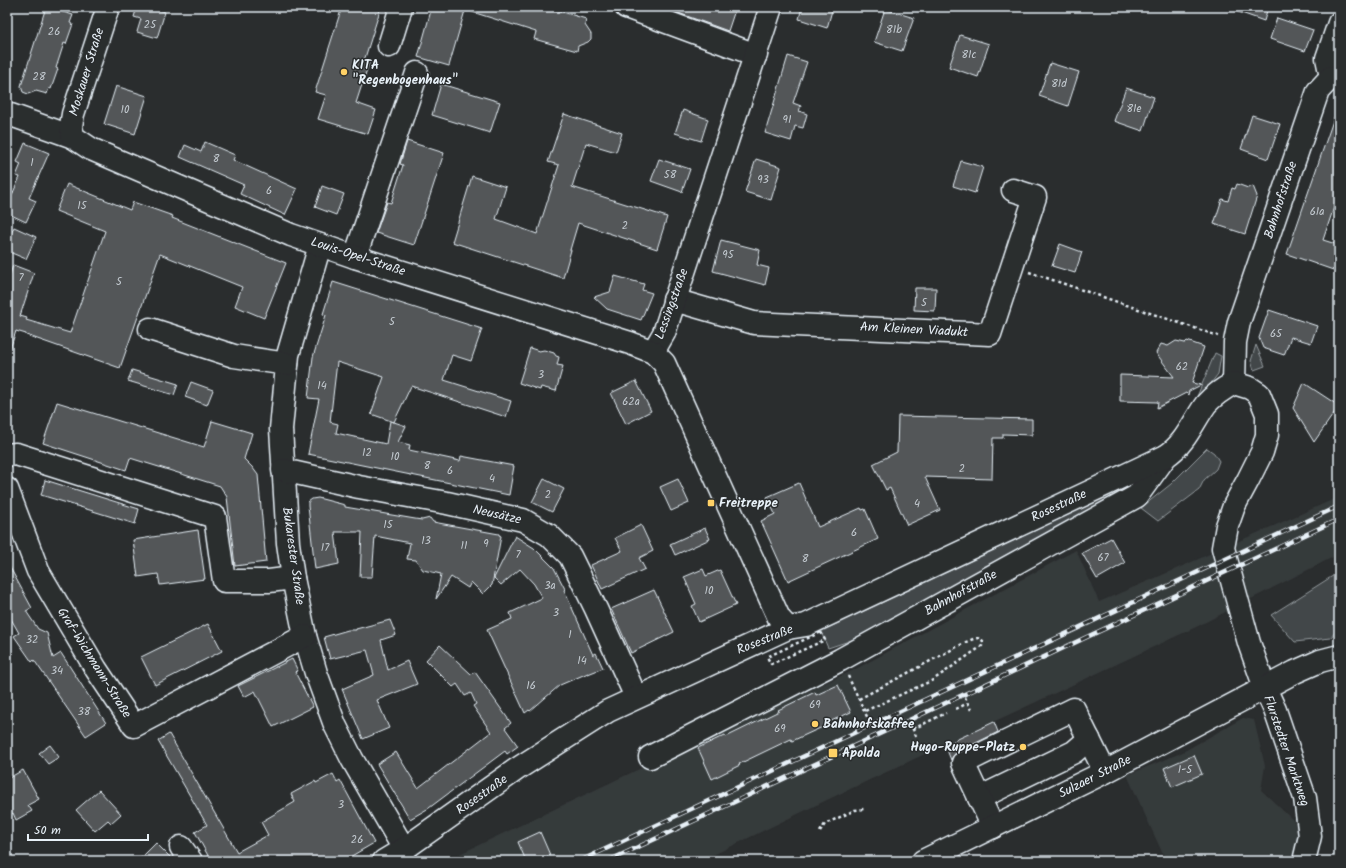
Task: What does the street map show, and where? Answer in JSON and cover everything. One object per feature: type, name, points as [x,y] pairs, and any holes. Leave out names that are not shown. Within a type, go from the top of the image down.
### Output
[{"type":"street","name":"Moskauer Straße","points":[[73,137],[71,126],[74,114],[108,7]]},
{"type":"street","points":[[388,46],[401,7]]},
{"type":"street","points":[[626,7],[756,55]]},
{"type":"street","name":"Lessingstraße","points":[[771,7],[664,333],[653,352],[664,363],[779,618],[788,628]]},
{"type":"street","name":"Bahnhofstraße","points":[[650,757],[840,660],[1137,496],[1166,456],[1184,440],[1207,403],[1219,392],[1234,383],[1235,342],[1239,322],[1318,91],[1335,77],[1327,58],[1339,22]]},
{"type":"street","points":[[355,257],[417,73]]},
{"type":"street","points":[[7,116],[11,115],[73,137]]},
{"type":"street","name":"Louis-Opel-Straße","points":[[73,137],[91,149],[261,222],[320,245],[630,343],[653,352]]},
{"type":"street","name":"Am Kleinen Viadukt","points":[[674,300],[754,323],[990,334],[1035,197],[1013,190]]},
{"type":"street","name":"Bukarester Straße","points":[[320,245],[288,355],[281,429],[288,543],[293,578],[305,636],[316,673],[335,725],[404,849]]},
{"type":"street","points":[[150,329],[234,356],[288,364]]},
{"type":"street","points":[[1234,383],[1250,388],[1259,394],[1267,414],[1267,435],[1264,446],[1234,506],[1227,526],[1223,548],[1248,643],[1265,688]]},
{"type":"street","points":[[7,455],[16,454],[214,517],[224,580],[269,581],[293,578]]},
{"type":"street","name":"Rosestraße","points":[[384,861],[404,849],[517,770],[608,711],[788,628],[806,625],[1166,456]]},
{"type":"street","name":"Neusätze","points":[[283,470],[359,487],[447,503],[524,520],[549,535],[570,556],[636,697]]},
{"type":"street","points":[[1137,496],[1161,486]]},
{"type":"street","name":"Graf-Wichmann-Straße","points":[[7,489],[38,571],[96,669],[134,726],[305,636]]},
{"type":"street","name":"Sulzaer Straße","points":[[923,861],[1105,772],[1295,672],[1320,661],[1339,656]]},
{"type":"street","name":"Flurstedter Marktweg","points":[[1265,688],[1275,710],[1306,798],[1310,836],[1304,861]]},
{"type":"street","points":[[993,827],[962,763],[1074,709],[1105,772]]},
{"type":"street","points":[[979,798],[1074,752],[1089,739]]},
{"type":"path","points":[[1012,266],[1235,342]]},
{"type":"path","points":[[859,700],[966,642],[978,637],[983,641],[982,646],[933,680],[865,711]]},
{"type":"path","points":[[767,657],[771,664],[825,640]]},
{"type":"path","points":[[797,653],[799,657]]},
{"type":"path","points":[[840,660],[869,721]]},
{"type":"path","points":[[965,697],[971,710]]},
{"type":"path","points":[[956,708],[968,703]]},
{"type":"path","points":[[913,729],[946,713]]},
{"type":"path","points":[[910,723],[916,736]]},
{"type":"path","points":[[820,832],[825,824],[855,810],[864,809]]},
{"type":"shaded area","points":[[1256,345],[1265,366],[1254,370],[1251,361]]},
{"type":"shaded area","points":[[1215,353],[1221,356],[1218,374],[1198,400],[1196,399]]},
{"type":"shaded area","points":[[1207,448],[1214,453],[1219,461],[1216,469],[1204,480],[1199,490],[1158,521],[1141,508],[1171,484]]},
{"type":"shaded area","points":[[1125,485],[1127,488],[1108,507],[873,633],[828,648],[821,632],[824,630],[1106,497]]},
{"type":"shaded area","points":[[1339,497],[1339,554],[1196,627],[831,798],[701,861],[445,861],[856,669],[1076,550],[1099,602]]},
{"type":"shaded area","points":[[1339,572],[1339,628],[1330,638],[1295,642],[1271,615]]},
{"type":"shaded area","points":[[1243,718],[1254,720],[1265,766],[1261,790],[1293,820],[1315,858],[1320,861],[1166,861],[1127,775],[1181,753]]},
{"type":"building","points":[[46,7],[59,7],[60,11],[73,15],[70,23],[73,24],[66,44],[64,43],[56,68],[58,69],[51,89],[49,88],[47,94],[36,91],[28,94],[23,92],[21,86]]},
{"type":"building","points":[[137,7],[149,7],[165,12],[157,38],[137,32],[141,19],[134,17]]},
{"type":"building","name":"KITA \"Regenbogenhaus\"","points":[[342,7],[381,7],[364,61],[369,63],[356,103],[376,110],[368,134],[318,119],[326,95],[315,92]]},
{"type":"building","points":[[432,7],[466,7],[449,66],[418,57]]},
{"type":"building","points":[[466,7],[546,7],[586,19],[585,25],[591,34],[591,39],[588,42],[578,46],[577,51],[534,39],[536,32],[466,10]]},
{"type":"building","points":[[662,7],[736,7],[728,31]]},
{"type":"building","points":[[802,7],[833,7],[827,28],[799,19]]},
{"type":"building","points":[[1230,7],[1268,7],[1264,21],[1230,9]]},
{"type":"building","points":[[885,9],[914,18],[902,51],[874,42]]},
{"type":"building","points":[[1277,18],[1313,30],[1305,51],[1270,39]]},
{"type":"building","points":[[960,35],[989,44],[978,77],[949,67]]},
{"type":"building","points":[[788,56],[807,62],[793,103],[801,106],[799,111],[807,114],[803,128],[795,126],[791,141],[765,133]]},
{"type":"building","points":[[1050,63],[1079,72],[1068,106],[1039,96]]},
{"type":"building","points":[[441,84],[500,102],[490,133],[432,115]]},
{"type":"building","points":[[116,86],[147,96],[135,134],[104,124]]},
{"type":"building","points":[[1126,88],[1154,97],[1143,131],[1114,121]]},
{"type":"building","points":[[1337,109],[1339,109],[1339,192],[1323,240],[1339,245],[1339,272],[1287,254]]},
{"type":"building","points":[[683,110],[708,119],[701,141],[675,133]]},
{"type":"building","points":[[564,114],[622,133],[616,152],[586,143],[572,187],[667,217],[657,249],[578,223],[563,278],[452,242],[472,176],[506,187],[496,219],[537,234],[559,165],[548,162]]},
{"type":"building","points":[[1252,115],[1280,124],[1268,159],[1241,149]]},
{"type":"building","points":[[407,141],[444,153],[414,245],[376,233],[387,202],[391,203],[403,165],[400,164]]},
{"type":"building","points":[[205,142],[235,155],[233,160],[297,189],[285,215],[240,194],[244,185],[180,157],[185,145],[201,152]]},
{"type":"building","points":[[25,143],[49,153],[29,198],[36,201],[26,222],[7,213],[7,206],[20,177],[16,176],[21,164],[17,162]]},
{"type":"building","points":[[659,159],[690,169],[682,192],[651,181]]},
{"type":"building","points":[[756,159],[781,167],[771,200],[745,192]]},
{"type":"building","points":[[961,161],[983,167],[975,193],[953,186]]},
{"type":"building","points":[[67,184],[130,210],[133,202],[173,216],[172,218],[286,263],[264,318],[235,306],[242,287],[160,254],[120,368],[16,331],[10,349],[7,349],[7,284],[13,265],[34,273],[20,316],[27,318],[26,320],[70,333],[105,231],[56,211]]},
{"type":"building","points":[[1237,184],[1248,188],[1253,186],[1257,196],[1245,234],[1214,224],[1222,199],[1228,201],[1232,188],[1235,189]]},
{"type":"building","points":[[322,186],[344,194],[336,215],[315,207]]},
{"type":"building","points":[[14,227],[36,237],[26,259],[7,251],[7,242]]},
{"type":"building","points":[[721,240],[760,250],[757,265],[769,268],[765,285],[713,271]]},
{"type":"building","points":[[1060,244],[1082,252],[1075,273],[1052,266]]},
{"type":"building","points":[[615,276],[644,284],[642,290],[652,293],[641,320],[607,309],[594,297],[610,292]]},
{"type":"building","points":[[333,282],[482,329],[471,361],[452,355],[444,380],[511,401],[506,417],[411,386],[394,422],[406,426],[398,442],[410,445],[409,450],[460,461],[461,456],[514,466],[509,495],[308,454],[319,399],[308,398],[313,357],[326,315],[323,314]],"holes":[[[337,362],[384,377],[371,414],[394,422],[390,421],[386,444],[336,433],[338,424],[330,422]]]},
{"type":"building","points":[[915,288],[936,288],[935,311],[914,310]]},
{"type":"building","points":[[1269,310],[1317,326],[1311,343],[1291,337],[1284,355],[1263,348],[1259,338]]},
{"type":"building","points":[[1176,341],[1185,343],[1187,341],[1204,347],[1192,383],[1201,385],[1189,391],[1188,395],[1186,393],[1157,408],[1158,402],[1120,401],[1120,375],[1174,377],[1156,353],[1161,344],[1168,346]]},
{"type":"building","points":[[530,348],[554,353],[559,357],[557,365],[563,366],[556,391],[541,387],[540,390],[519,383]]},
{"type":"building","points":[[132,370],[178,384],[174,395],[128,381]]},
{"type":"building","points":[[636,381],[651,411],[626,424],[611,393]]},
{"type":"building","points":[[191,382],[213,390],[207,405],[185,397]]},
{"type":"building","points":[[1304,383],[1339,406],[1314,442],[1293,408]]},
{"type":"building","points":[[57,402],[204,447],[212,421],[252,433],[244,459],[258,475],[266,562],[235,566],[227,497],[220,486],[130,458],[126,470],[43,443]]},
{"type":"building","points":[[898,416],[1032,419],[1032,435],[1003,434],[1003,438],[993,438],[992,479],[925,477],[940,510],[907,525],[890,488],[886,490],[873,464],[897,452]]},
{"type":"building","points":[[544,479],[564,489],[552,512],[532,502]]},
{"type":"building","points":[[678,479],[689,503],[671,511],[660,487]]},
{"type":"building","points":[[45,480],[139,509],[135,524],[41,495]]},
{"type":"building","points":[[799,483],[818,527],[861,508],[862,510],[865,509],[878,539],[788,581],[761,521],[775,514],[767,497]]},
{"type":"building","points":[[318,498],[345,505],[345,507],[422,520],[430,518],[433,522],[499,534],[501,536],[492,585],[483,594],[471,582],[468,588],[451,577],[436,599],[441,574],[423,570],[416,560],[407,559],[410,543],[375,536],[372,577],[360,577],[362,532],[335,532],[339,564],[315,569],[308,502],[312,499]]},
{"type":"building","points":[[641,525],[653,551],[639,558],[645,569],[602,589],[591,565],[622,551],[615,538]]},
{"type":"building","points":[[705,528],[710,539],[675,555],[670,544]]},
{"type":"building","points":[[198,530],[205,579],[160,585],[158,574],[138,577],[133,540]]},
{"type":"building","points":[[515,536],[534,548],[554,568],[565,589],[564,590],[593,655],[596,653],[603,668],[560,685],[530,711],[529,710],[525,713],[487,630],[512,619],[510,613],[542,598],[534,584],[520,569],[501,585],[494,578]]},
{"type":"building","points":[[1111,538],[1125,563],[1097,579],[1082,553]]},
{"type":"building","points":[[7,562],[32,608],[26,611],[38,629],[47,633],[53,658],[61,653],[106,723],[86,736],[34,660],[32,662],[14,636],[19,633],[7,612]]},
{"type":"building","points":[[703,569],[706,576],[720,570],[736,605],[699,622],[692,606],[696,604],[684,577]]},
{"type":"building","points":[[654,590],[674,632],[631,653],[611,609]]},
{"type":"building","points":[[390,620],[396,635],[381,640],[388,670],[407,661],[417,684],[377,700],[389,728],[363,739],[342,689],[374,675],[367,650],[330,659],[324,637],[348,630],[356,630]]},
{"type":"building","points":[[208,624],[222,651],[155,685],[141,657]]},
{"type":"building","points":[[440,645],[471,674],[475,672],[511,723],[505,728],[518,746],[507,754],[505,751],[429,808],[410,819],[377,764],[396,752],[418,788],[491,732],[473,706],[476,704],[471,693],[465,696],[457,684],[453,687],[426,660]]},
{"type":"building","points":[[292,659],[298,671],[295,672],[313,707],[273,727],[255,691],[244,697],[238,686]]},
{"type":"building","points":[[838,685],[851,712],[829,722],[829,724],[792,741],[791,739],[739,764],[740,765],[712,779],[698,748],[725,735],[726,737],[815,692],[816,695]]},
{"type":"building","points":[[994,722],[998,732],[958,752],[951,760],[945,745]]},
{"type":"building","points":[[169,734],[237,852],[268,835],[261,822],[295,802],[291,794],[315,781],[316,783],[333,774],[337,782],[340,780],[374,843],[343,861],[211,861],[195,832],[207,825],[158,741]]},
{"type":"building","points":[[50,745],[59,757],[48,764],[39,753]]},
{"type":"building","points":[[1194,755],[1202,774],[1172,787],[1164,768]]},
{"type":"building","points":[[23,770],[39,799],[28,805],[32,811],[16,820],[13,813],[7,816],[7,779]]},
{"type":"building","points":[[99,790],[121,814],[111,823],[108,820],[95,831],[76,810]]},
{"type":"building","points":[[540,832],[550,855],[536,861],[526,861],[518,842]]},
{"type":"building","points":[[156,843],[174,861],[138,861]]},
{"type":"railway","points":[[580,861],[1339,506]]},
{"type":"railway","points":[[608,861],[1339,519]]},
{"type":"place","name":"KITA \"Regenbogenhaus\"","points":[[344,72]]},
{"type":"place","name":"Freitreppe","points":[[711,503]]},
{"type":"place","name":"Bahnhofskaffee","points":[[815,724]]},
{"type":"place","name":"Hugo-Ruppe-Platz","points":[[1023,747]]},
{"type":"place","name":"Apolda","points":[[833,753]]}]
